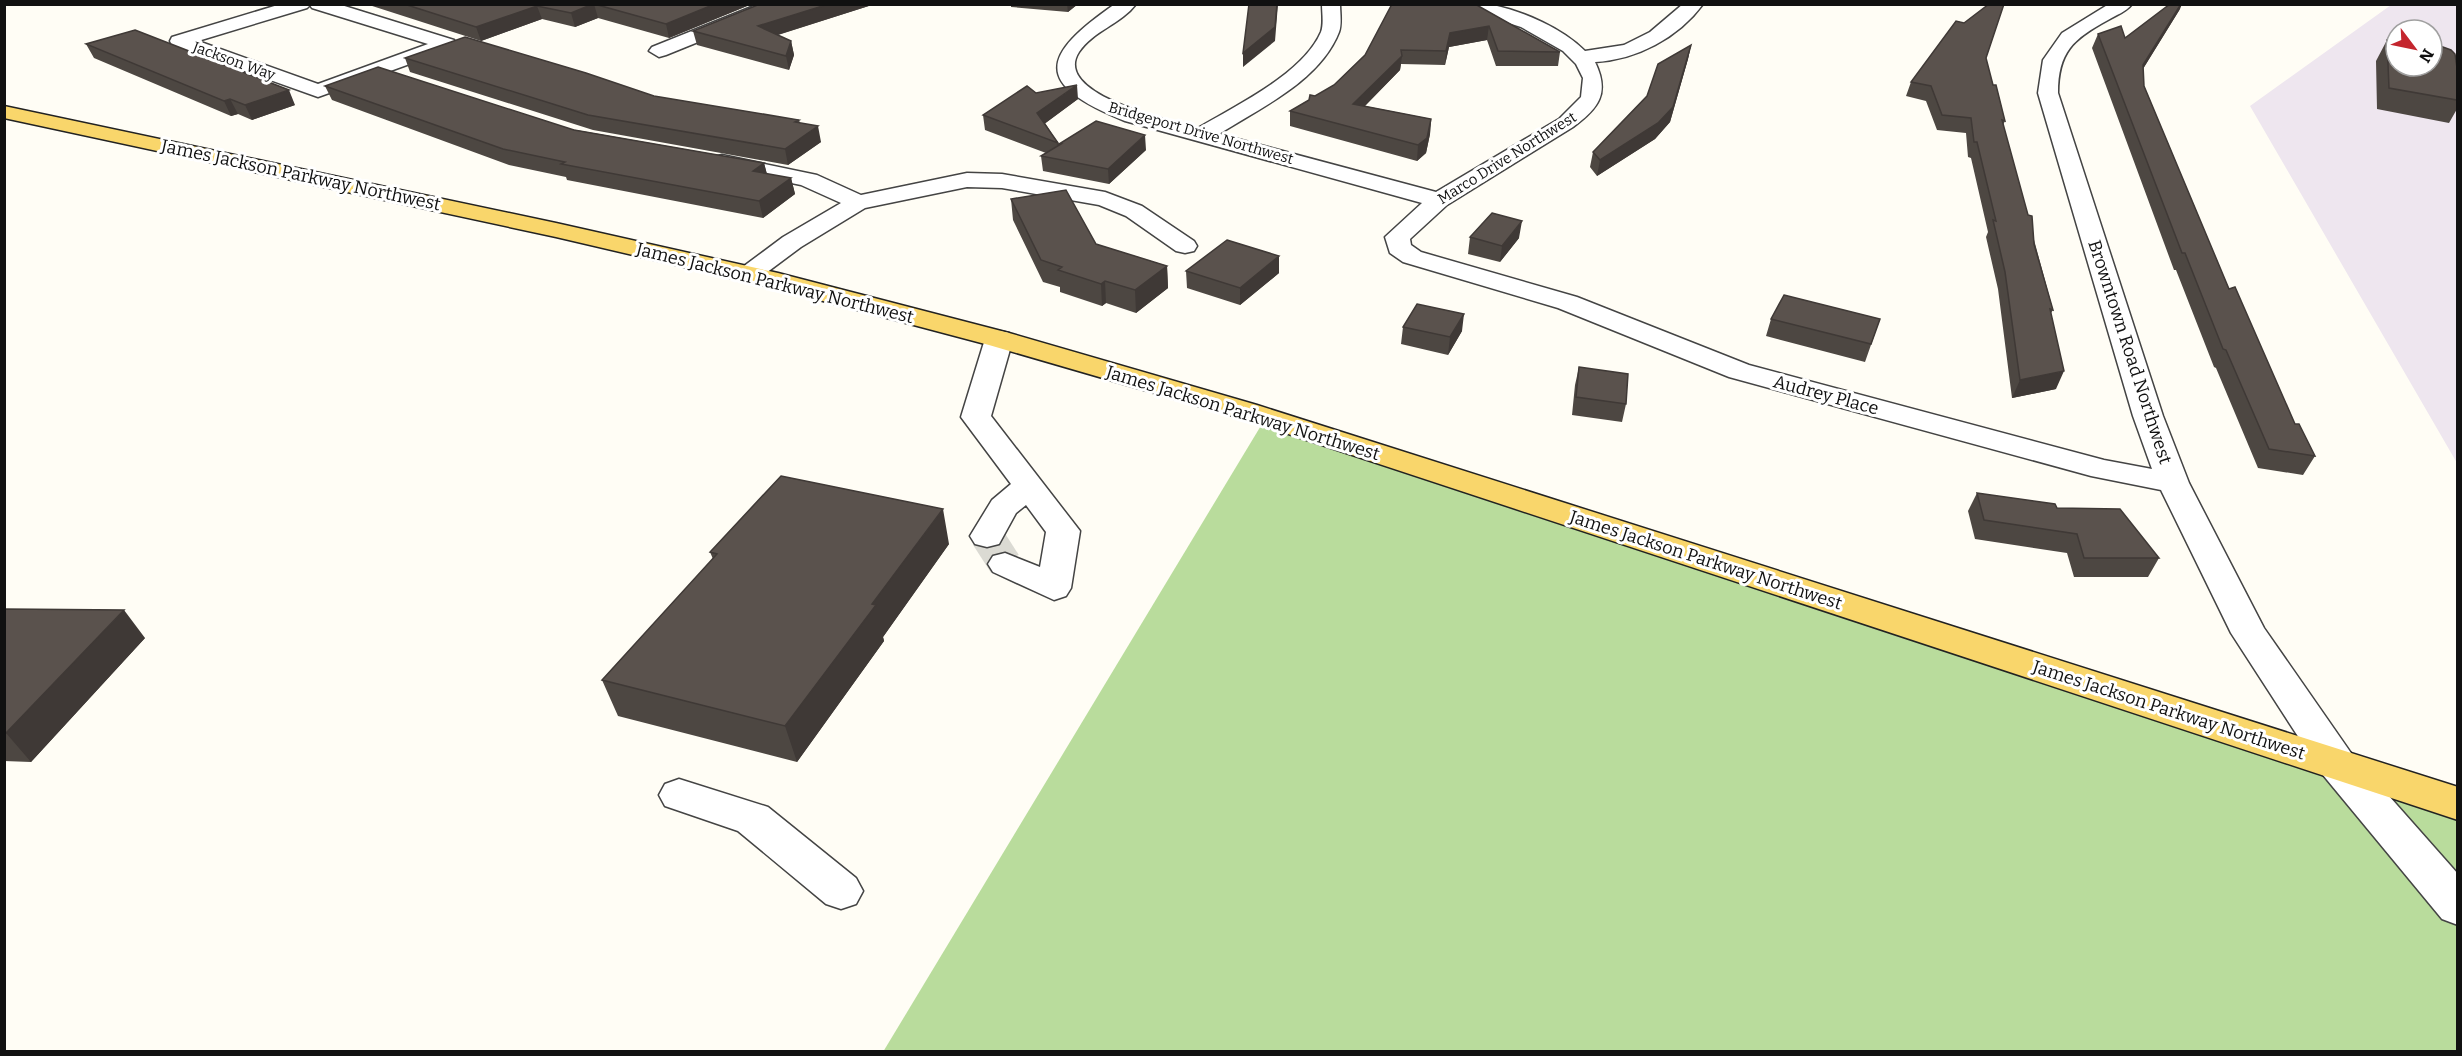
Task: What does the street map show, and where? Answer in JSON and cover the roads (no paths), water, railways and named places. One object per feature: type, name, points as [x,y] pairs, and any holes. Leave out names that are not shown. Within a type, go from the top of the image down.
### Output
[{"type":"main road","name":"James Jackson Parkway Northwest","points":[[4,112],[545,227],[749,274],[999,339],[1247,411],[2457,804]]},
{"type":"street","name":"Jackson Way","points":[[301,4],[179,41],[318,91],[447,44],[318,4]]},
{"type":"street","points":[[659,51],[776,4]]},
{"type":"street","name":"Bridgeport Drive Northwest","points":[[1126,4],[1077,42],[1067,56],[1066,71],[1077,89],[1103,106],[1132,117],[1439,200]]},
{"type":"street","points":[[1202,135],[1294,75],[1317,56],[1331,30],[1331,4]]},
{"type":"street","points":[[1468,4],[1508,15],[1556,36],[1583,57],[1621,54],[1652,41],[1694,4]]},
{"type":"street","name":"Browntown Road Northwest","points":[[2123,4],[2076,30],[2062,43],[2052,56],[2047,74],[2048,93],[2148,416],[2173,483],[2249,633],[2337,764],[2457,906]]},
{"type":"street","points":[[720,7],[749,15]]},
{"type":"street","name":"Marco Drive Northwest","points":[[1487,279],[1412,257],[1399,248],[1397,237],[1439,200],[1566,123],[1582,110],[1591,98],[1594,84],[1591,70],[1583,57]]},
{"type":"street","points":[[376,70],[409,80]]},
{"type":"street","points":[[703,159],[807,177],[834,187],[857,203]]},
{"type":"street","points":[[749,274],[792,242],[857,203],[942,183],[966,180],[1002,181],[1105,199],[1134,211],[1185,246]]},
{"type":"street","name":"Audrey Place","points":[[1487,279],[1587,309],[1694,355],[1739,371],[2102,470],[2173,483]]},
{"type":"street","points":[[999,339],[976,417],[1063,531],[1054,588],[1005,564]]},
{"type":"street","points":[[987,536],[1003,507],[1029,486]]},
{"type":"street","points":[[679,795],[753,819],[841,891]]},
{"type":"tunnel","points":[[987,536],[1005,564]]}]
